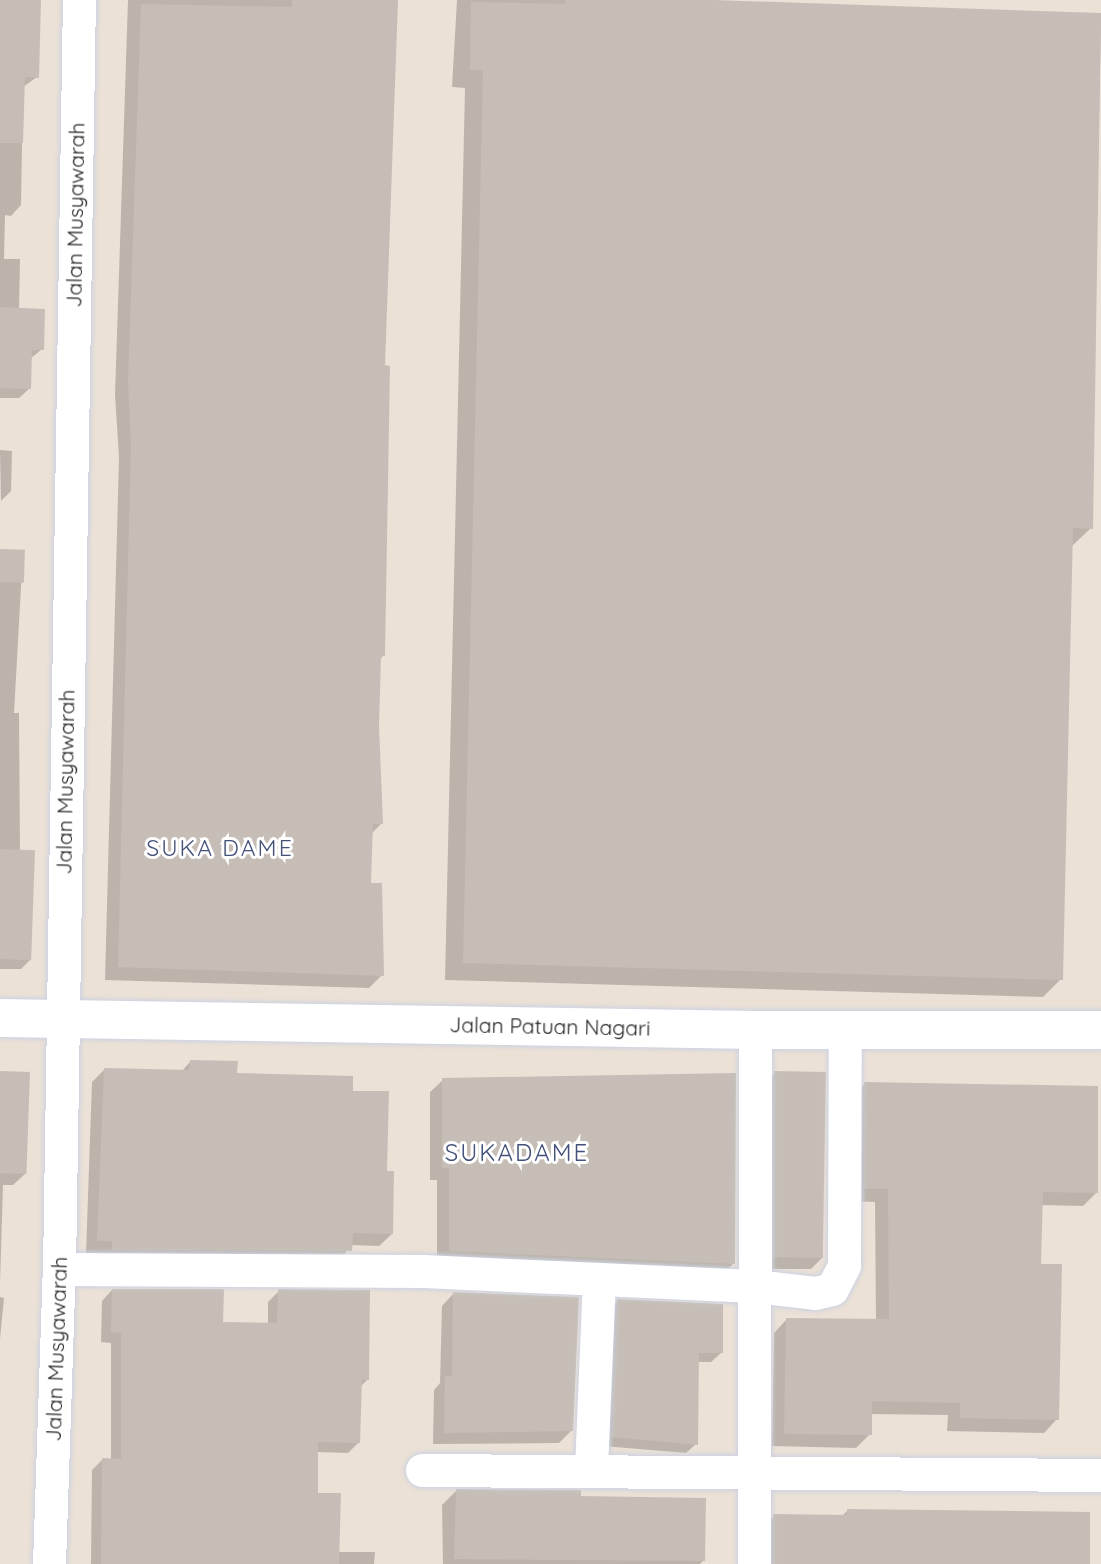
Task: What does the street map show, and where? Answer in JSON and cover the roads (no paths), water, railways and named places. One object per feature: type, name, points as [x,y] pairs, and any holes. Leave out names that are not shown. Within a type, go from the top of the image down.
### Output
[{"type":"main road","name":"Jalan Patuan Nagari","points":[[0,1018],[755,1030],[1101,1030]]},
{"type":"street","name":"Jalan Musyawarah","points":[[49,1564],[59,1269],[79,0]]},
{"type":"street","points":[[754,1564],[755,1030]]},
{"type":"street","points":[[59,1269],[423,1270],[754,1286],[815,1293],[832,1289],[844,1265],[845,1030]]},
{"type":"street","points":[[591,1469],[599,1279]]},
{"type":"street","points":[[422,1470],[756,1470],[1101,1475]]},
{"type":"district","name":"SUKA DAME","points":[[220,848]]},
{"type":"district","name":"SUKADAME","points":[[517,1153]]}]
